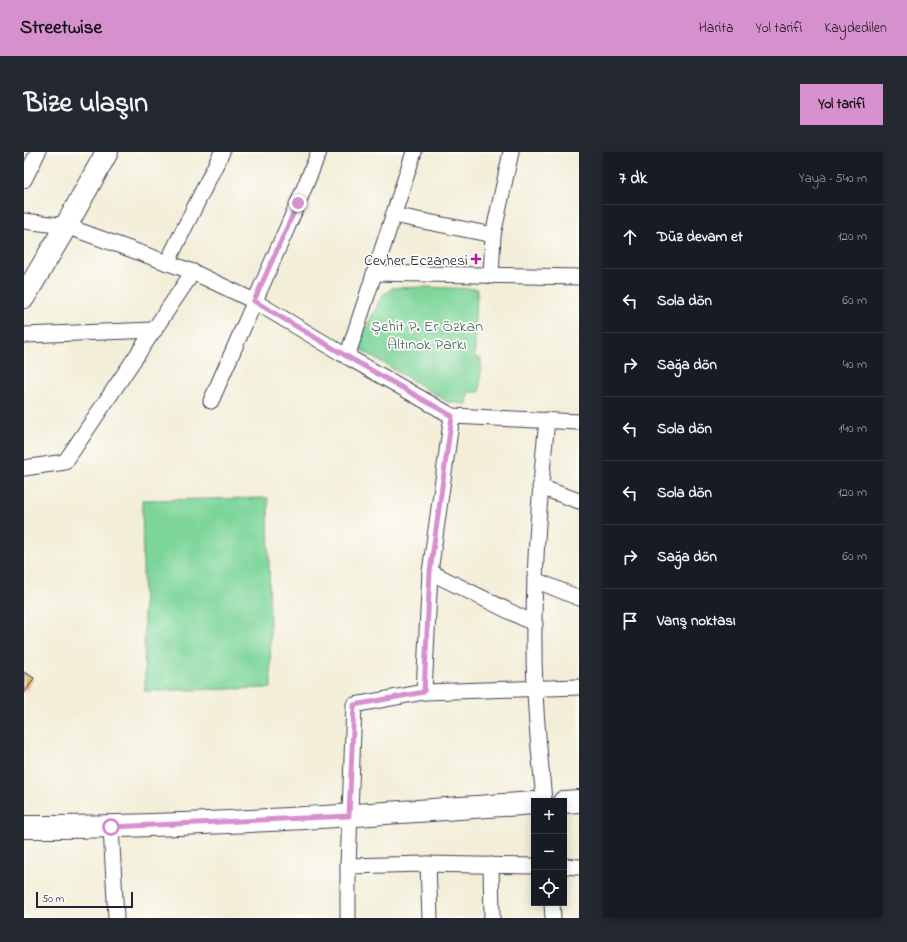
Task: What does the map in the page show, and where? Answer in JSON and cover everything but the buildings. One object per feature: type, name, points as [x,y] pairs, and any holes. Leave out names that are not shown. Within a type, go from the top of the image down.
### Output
[{"type":"street","points":[[24,180],[36,152]]},
{"type":"street","points":[[24,297],[107,152]]},
{"type":"street","points":[[166,263],[222,152]]},
{"type":"street","points":[[211,401],[319,152]]},
{"type":"street","points":[[347,357],[414,152]]},
{"type":"street","points":[[491,276],[493,235],[511,152]]},
{"type":"street","points":[[393,215],[493,235]]},
{"type":"street","points":[[24,221],[66,226],[193,272],[254,301],[347,357],[452,416],[579,422]]},
{"type":"street","points":[[24,468],[65,462],[193,272]]},
{"type":"street","points":[[374,273],[579,277]]},
{"type":"street","points":[[24,335],[155,330]]},
{"type":"street","points":[[424,692],[430,572],[452,416]]},
{"type":"street","points":[[544,798],[535,689],[535,580],[540,487],[547,420]]},
{"type":"street","points":[[540,487],[579,501]]},
{"type":"street","points":[[430,572],[535,624]]},
{"type":"street","points":[[535,580],[579,598]]},
{"type":"street","points":[[348,918],[349,816],[354,705],[424,692],[579,687]]},
{"type":"street","points":[[567,802],[579,801]]},
{"type":"street","points":[[24,827],[111,827],[349,816],[531,804]]},
{"type":"street","points":[[111,827],[116,918]]},
{"type":"street","points":[[348,866],[428,864],[531,866]]},
{"type":"street","points":[[428,864],[430,918]]},
{"type":"street","points":[[491,865],[492,918]]},
{"type":"street","points":[[567,866],[579,867]]},
{"type":"street","points":[[552,906],[554,918]]},
{"type":"green space","name":"Şehit P. Er Özkan Altınok Parkı","points":[[426,287],[478,289],[475,315],[475,358],[481,358],[480,392],[468,392],[467,404],[448,402],[360,349],[358,343],[382,296],[392,288]]},
{"type":"green space","points":[[268,498],[271,688],[145,691],[142,500]]},
{"type":"place","name":"Cevher Eczanesi","points":[[476,259]]},
{"type":"route","points":[[111,827],[349,816],[354,705],[424,692],[430,572],[452,416],[341,353],[254,301],[298,203]]}]
